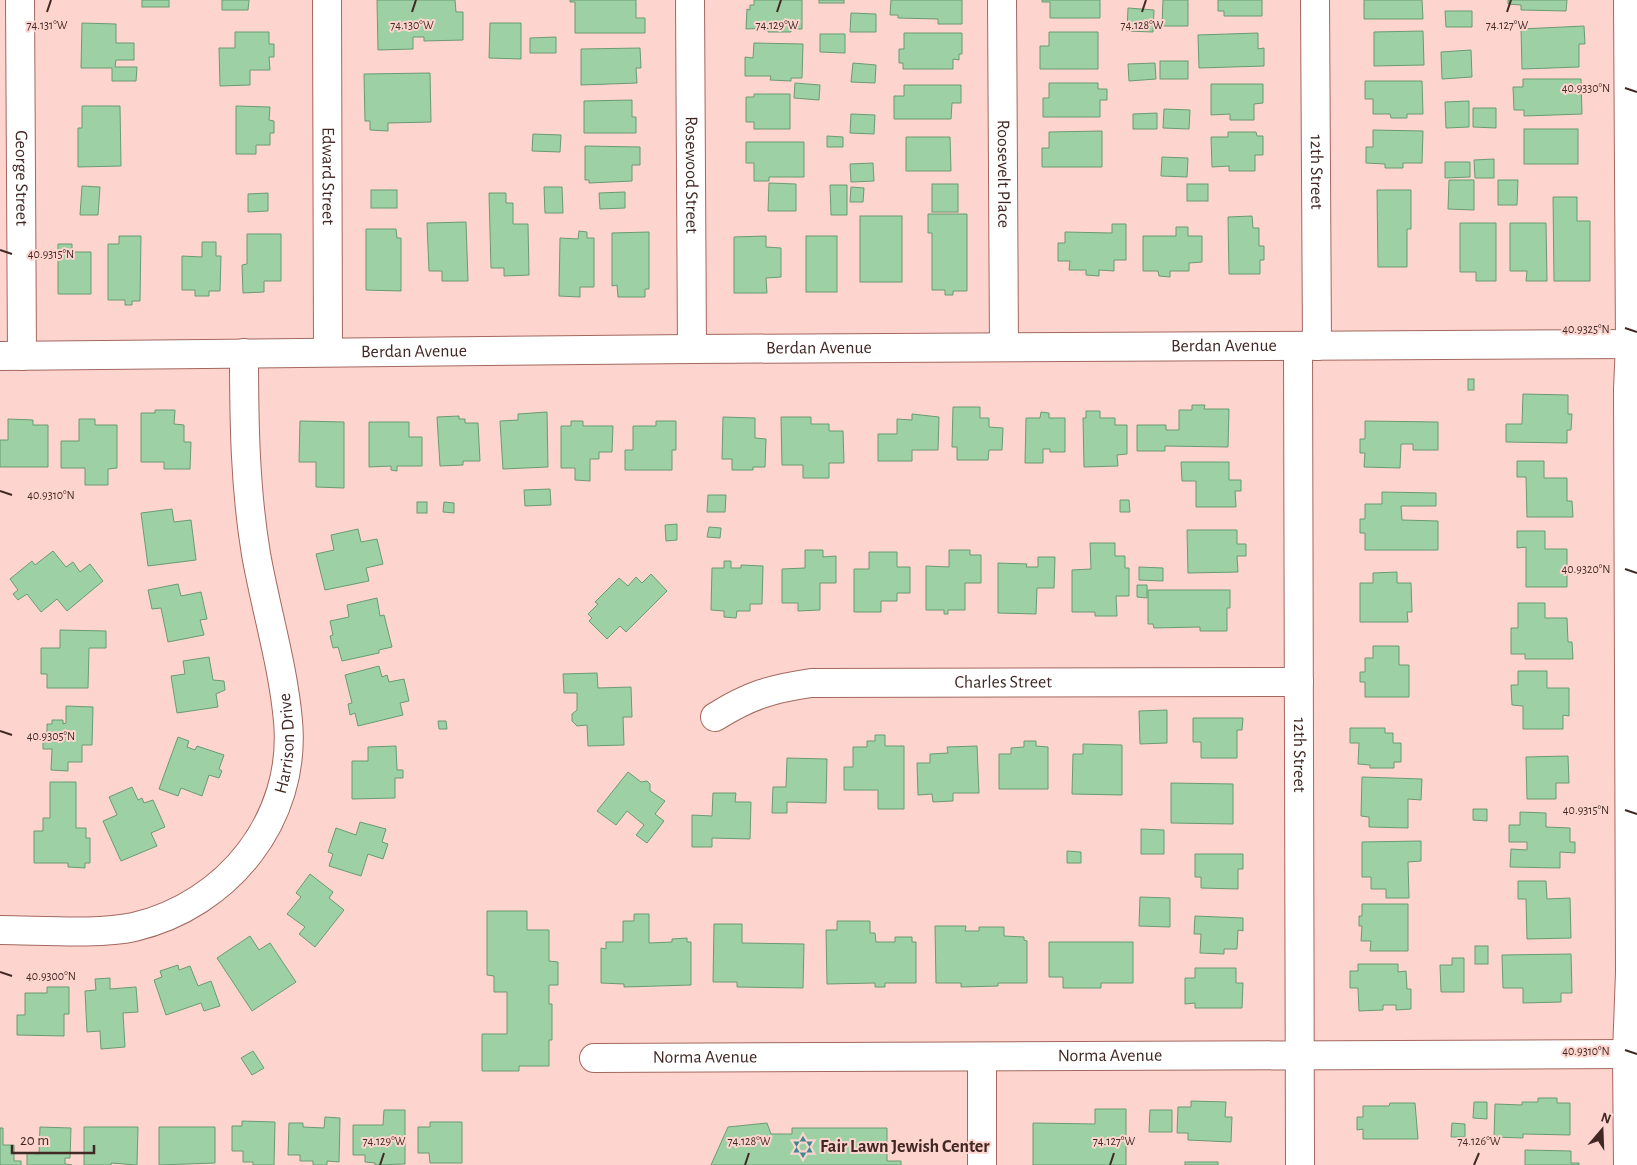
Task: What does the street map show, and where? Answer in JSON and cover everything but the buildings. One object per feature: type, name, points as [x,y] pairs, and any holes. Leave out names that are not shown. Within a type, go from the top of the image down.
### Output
[{"type":"street","name":"George Street","points":[[11,356],[20,0]]},
{"type":"street","name":"Edward Street","points":[[327,0],[328,352]]},
{"type":"street","name":"Rosewood Street","points":[[690,0],[692,349]]},
{"type":"street","name":"Roosevelt Place","points":[[1002,0],[1004,347]]},
{"type":"street","name":"12th Street","points":[[1300,1165],[1299,682],[1315,0]]},
{"type":"street","points":[[1628,0],[1634,344],[1628,389],[1630,972],[1627,1054],[1628,1165]]},
{"type":"street","name":"Berdan Avenue","points":[[11,356],[692,349],[1634,344]]},
{"type":"street","name":"Harrison Drive","points":[[0,930],[98,930],[132,927],[166,918],[199,900],[227,879],[252,852],[271,820],[283,788],[288,755],[288,722],[256,554],[247,492],[244,353]]},
{"type":"street","name":"Charles Street","points":[[715,717],[742,700],[774,689],[810,683],[1299,682]]},
{"type":"street","name":"Norma Avenue","points":[[594,1058],[1627,1054]]},
{"type":"street","points":[[982,1057],[982,1165]]},
{"type":"place","name":"Fair Lawn Jewish Center","points":[[803,1147]]}]
